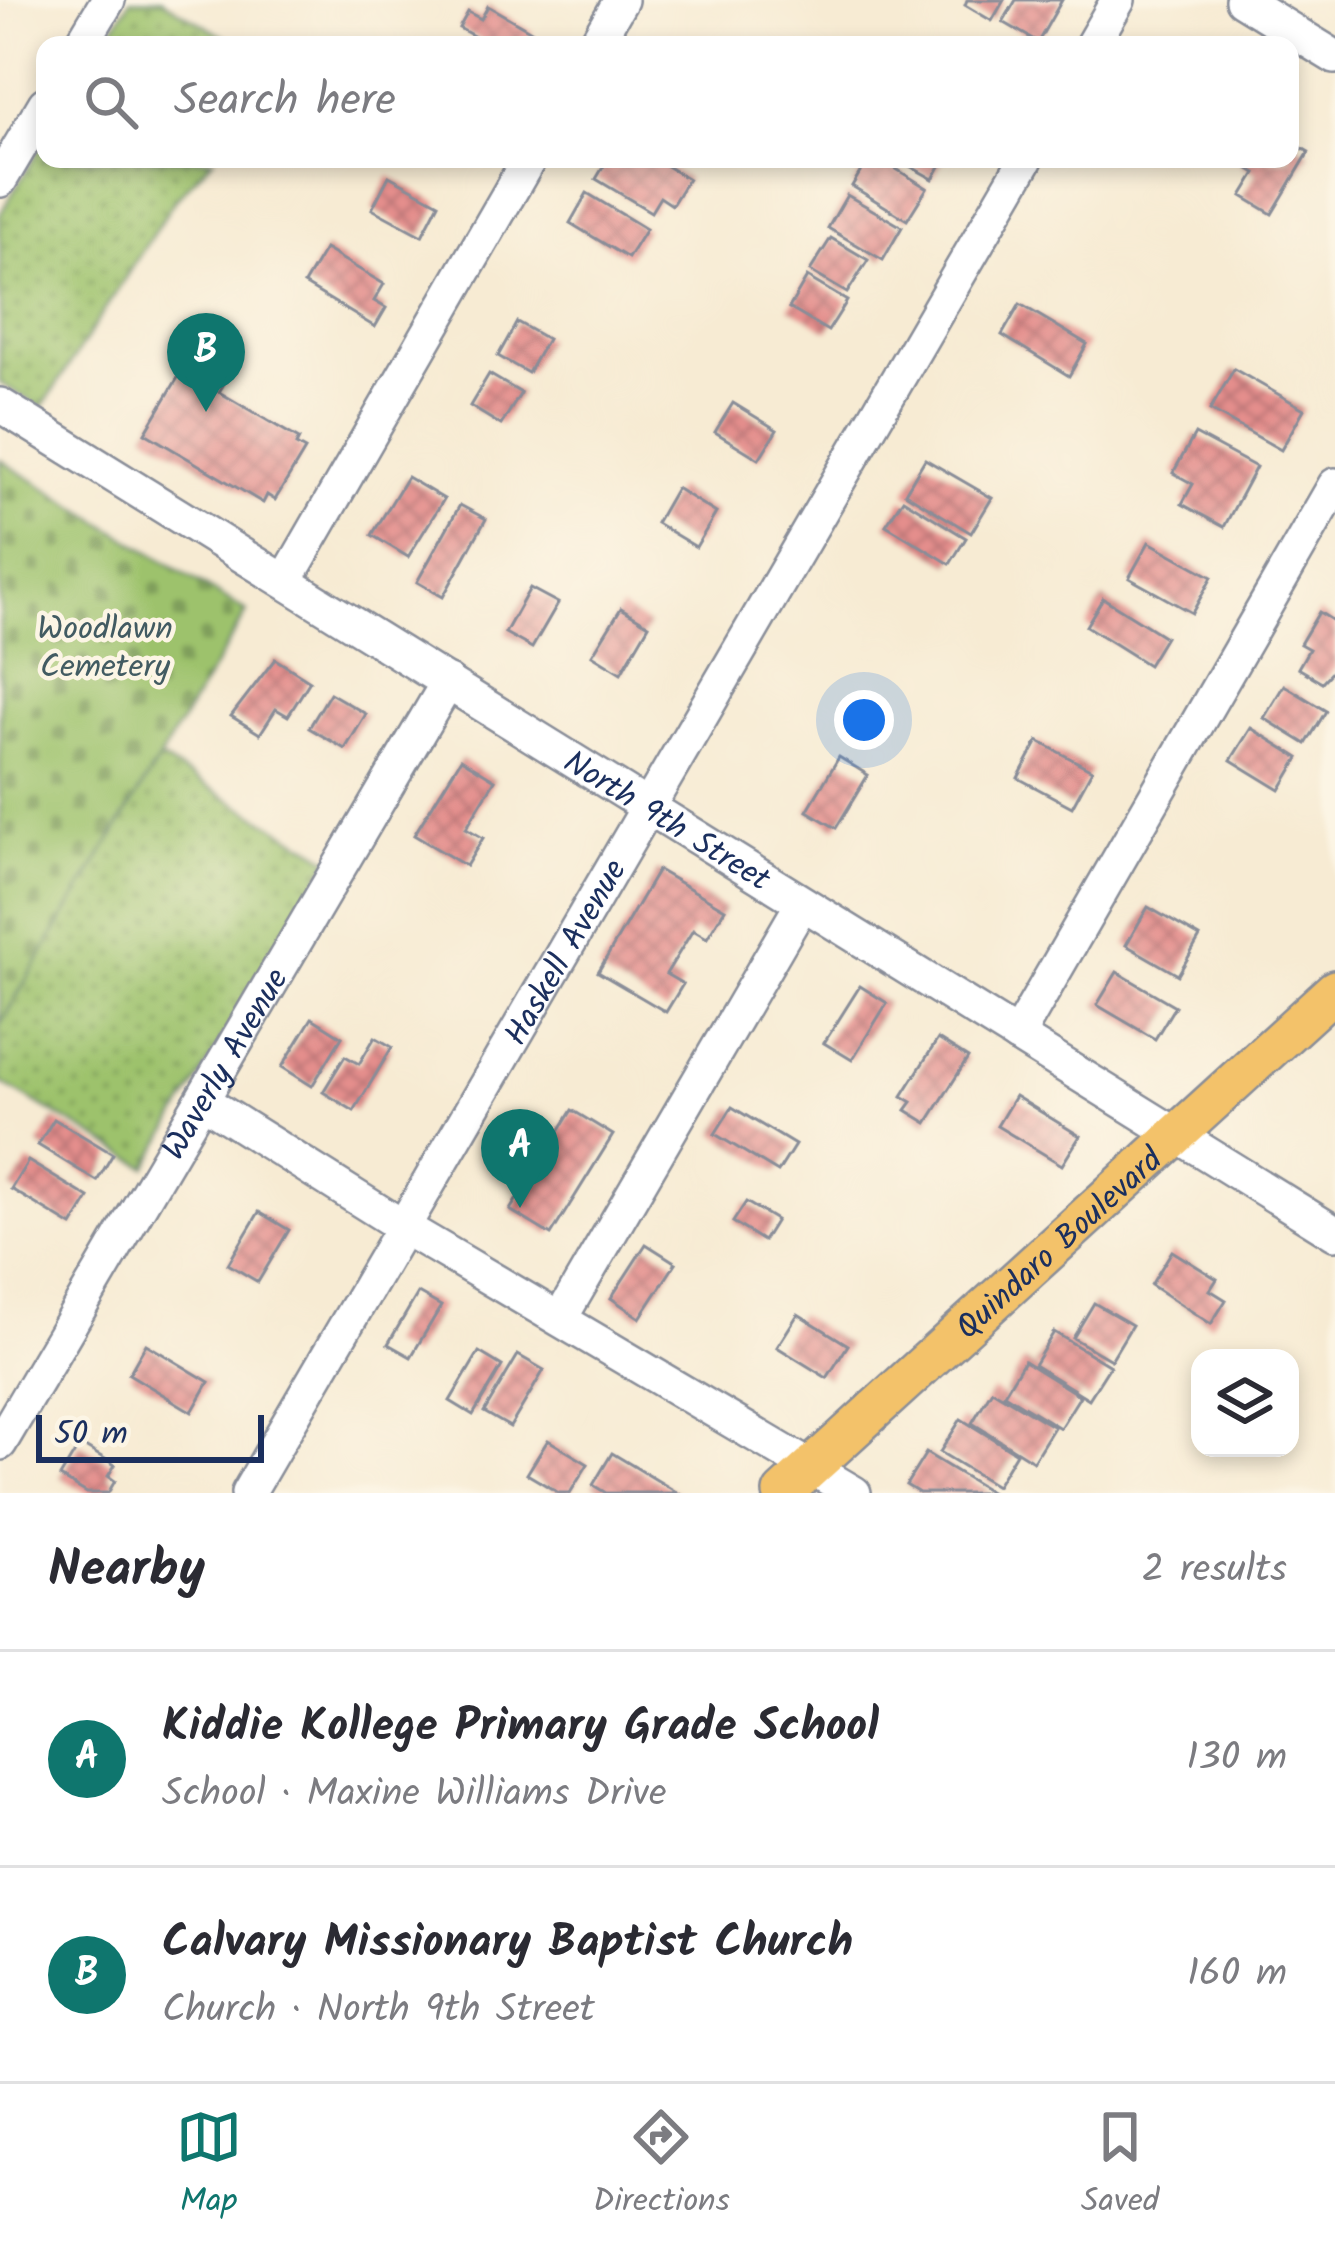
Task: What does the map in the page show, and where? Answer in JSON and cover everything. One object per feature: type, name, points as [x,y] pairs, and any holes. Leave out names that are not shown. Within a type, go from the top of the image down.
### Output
[{"type":"main road","name":"Quindaro Boulevard","points":[[796,1480],[1335,990]]},
{"type":"street","points":[[86,36],[108,0]]},
{"type":"street","points":[[600,36],[621,0]]},
{"type":"street","points":[[1097,36],[1118,0]]},
{"type":"street","points":[[1241,0],[1335,58]]},
{"type":"street","points":[[0,179],[36,119]]},
{"type":"street","points":[[286,580],[524,168]]},
{"type":"street","name":"Haskell Avenue","points":[[248,1493],[1021,168]]},
{"type":"street","name":"North 9th Street","points":[[0,405],[1335,1234]]},
{"type":"street","points":[[1017,1036],[1335,485]]},
{"type":"street","name":"Waverly Avenue","points":[[0,1443],[448,682]]},
{"type":"street","points":[[560,1319],[802,904]]},
{"type":"street","points":[[203,1101],[560,1319],[796,1480],[854,1493]]},
{"type":"green space","points":[[130,0],[162,0],[223,36],[108,36]]},
{"type":"green space","points":[[36,155],[36,168],[205,168],[174,201],[42,408],[0,383],[0,214]]},
{"type":"green space","name":"Woodlawn Cemetery","points":[[0,460],[247,612],[0,1024]]},
{"type":"green space","points":[[159,758],[330,859],[147,1167],[0,1082],[0,1024]]},
{"type":"building","points":[[967,0],[1004,0],[992,21],[965,5]]},
{"type":"building","points":[[1016,0],[1062,0],[1041,36],[1028,36],[1003,22]]},
{"type":"building","points":[[488,6],[533,32],[531,36],[474,36],[459,28],[468,12],[481,19]]},
{"type":"building","points":[[1299,146],[1309,152],[1272,214],[1242,196],[1256,173],[1248,168],[1299,168]]},
{"type":"building","points":[[603,168],[670,168],[688,179],[672,205],[660,197],[651,212],[596,179]]},
{"type":"building","points":[[863,168],[895,168],[927,188],[907,220],[852,186]]},
{"type":"building","points":[[913,168],[939,168],[933,179]]},
{"type":"building","points":[[389,176],[439,203],[422,236],[372,209]]},
{"type":"building","points":[[587,193],[646,229],[628,258],[570,223]]},
{"type":"building","points":[[847,195],[902,227],[883,260],[828,228]]},
{"type":"building","points":[[831,238],[868,260],[847,293],[810,271]]},
{"type":"building","points":[[325,249],[384,284],[374,301],[386,308],[375,327],[304,284]]},
{"type":"building","points":[[807,277],[847,301],[828,331],[789,308]]},
{"type":"building","points":[[1020,304],[1087,344],[1069,376],[1002,335]]},
{"type":"building","points":[[517,322],[547,339],[528,373],[498,356]]},
{"type":"building","points":[[205,332],[242,354],[219,392],[299,439],[296,445],[305,450],[275,500],[267,495],[263,503],[145,433]]},
{"type":"building","points":[[1234,369],[1304,409],[1281,450],[1210,410]]},
{"type":"building","points":[[489,374],[521,393],[501,425],[470,406]]},
{"type":"building","points":[[733,403],[777,430],[759,459],[715,432]]},
{"type":"building","points":[[1195,434],[1256,467],[1224,527],[1182,504],[1193,484],[1173,473]]},
{"type":"building","points":[[925,459],[992,498],[971,533],[905,493]]},
{"type":"building","points":[[407,477],[444,499],[408,557],[372,535]]},
{"type":"building","points":[[676,488],[716,513],[696,547],[656,523]]},
{"type":"building","points":[[903,499],[966,538],[950,564],[886,525]]},
{"type":"building","points":[[460,505],[486,519],[443,597],[417,582]]},
{"type":"building","points":[[1149,542],[1212,577],[1192,613],[1129,578]]},
{"type":"building","points":[[530,588],[558,603],[532,648],[505,633]]},
{"type":"building","points":[[1103,598],[1165,637],[1148,665],[1086,626]]},
{"type":"building","points":[[621,608],[649,625],[621,673],[592,655]]},
{"type":"building","points":[[1319,612],[1335,622],[1335,668],[1322,682],[1298,668],[1309,649],[1300,644]]},
{"type":"building","points":[[275,659],[310,681],[288,716],[276,709],[260,734],[231,716]]},
{"type":"building","points":[[1284,685],[1326,711],[1306,744],[1264,718]]},
{"type":"building","points":[[330,693],[366,714],[345,749],[309,728]]},
{"type":"building","points":[[1251,728],[1299,758],[1280,790],[1231,760]]},
{"type":"building","points":[[1038,741],[1092,770],[1072,807],[1018,778]]},
{"type":"building","points":[[839,757],[868,775],[836,828],[807,811]]},
{"type":"building","points":[[461,759],[495,780],[466,828],[483,838],[466,866],[414,835]]},
{"type":"building","points":[[658,870],[725,909],[707,938],[693,930],[666,974],[683,984],[666,1012],[598,972]]},
{"type":"building","points":[[1148,907],[1200,937],[1178,975],[1126,945]]},
{"type":"building","points":[[1117,972],[1175,1006],[1155,1039],[1097,1005]]},
{"type":"building","points":[[860,986],[887,1003],[852,1060],[824,1043]]},
{"type":"building","points":[[312,1018],[342,1037],[312,1086],[282,1067]]},
{"type":"building","points":[[375,1037],[392,1047],[354,1111],[323,1092],[345,1056],[359,1064]]},
{"type":"building","points":[[938,1039],[968,1058],[927,1123],[906,1110],[912,1102],[902,1096]]},
{"type":"building","points":[[1015,1096],[1080,1136],[1062,1165],[997,1126]]},
{"type":"building","points":[[732,1107],[795,1145],[778,1172],[715,1134]]},
{"type":"building","points":[[572,1110],[613,1135],[551,1235],[510,1210]]},
{"type":"building","points":[[54,1119],[113,1154],[97,1181],[38,1145]]},
{"type":"building","points":[[28,1161],[89,1198],[72,1226],[11,1189]]},
{"type":"building","points":[[746,1202],[776,1220],[763,1241],[733,1222]]},
{"type":"building","points":[[259,1212],[289,1230],[258,1282],[228,1264]]},
{"type":"building","points":[[646,1244],[676,1263],[640,1318],[611,1298]]},
{"type":"building","points":[[1172,1251],[1217,1279],[1210,1290],[1226,1300],[1211,1324],[1151,1285]]},
{"type":"building","points":[[418,1293],[441,1306],[411,1357],[388,1344]]},
{"type":"building","points":[[1094,1303],[1132,1325],[1111,1360],[1073,1338]]},
{"type":"building","points":[[798,1314],[848,1345],[827,1378],[777,1347]]},
{"type":"building","points":[[1054,1332],[1110,1366],[1089,1399],[1034,1365]]},
{"type":"building","points":[[146,1344],[209,1382],[192,1412],[129,1374]]},
{"type":"building","points":[[479,1352],[502,1366],[473,1415],[450,1401]]},
{"type":"building","points":[[518,1355],[544,1370],[510,1427],[484,1412]]},
{"type":"building","points":[[1024,1361],[1080,1396],[1060,1428],[1004,1394]]},
{"type":"building","points":[[992,1390],[1054,1427],[1033,1461],[972,1423]]},
{"type":"building","points":[[961,1419],[1016,1453],[996,1486],[940,1452]]},
{"type":"building","points":[[548,1440],[588,1464],[570,1493],[559,1493],[527,1474]]},
{"type":"building","points":[[80,1444],[115,1465],[108,1476],[115,1481],[108,1493],[87,1493],[60,1477]]},
{"type":"building","points":[[612,1453],[678,1493],[606,1493],[593,1485]]},
{"type":"building","points":[[926,1453],[992,1493],[919,1493],[906,1485]]},
{"type":"place","name":"Calvary Missionary Baptist Church","points":[[206,412]]},
{"type":"place","name":"Kiddie Kollege Primary Grade School","points":[[520,1208]]}]
